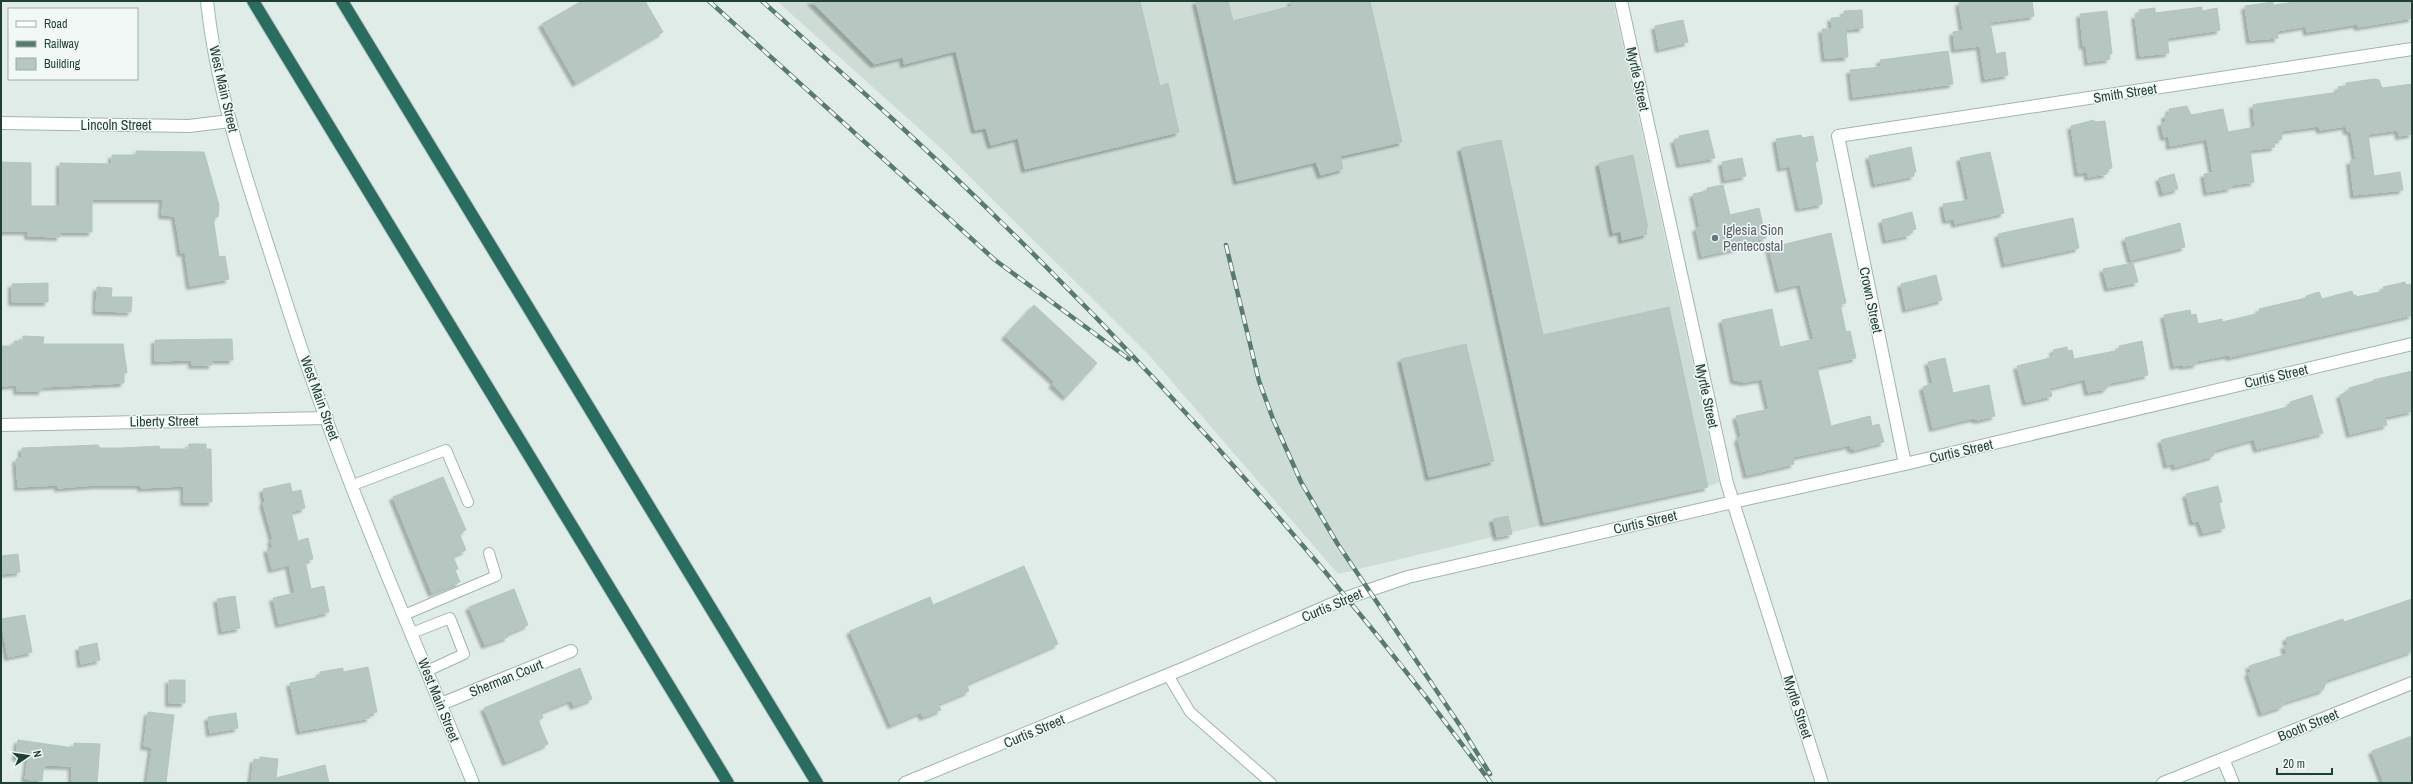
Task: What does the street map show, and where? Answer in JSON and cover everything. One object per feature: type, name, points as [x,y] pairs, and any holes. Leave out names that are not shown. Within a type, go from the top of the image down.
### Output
[{"type":"highway","points":[[253,1],[728,783]]},
{"type":"highway","points":[[342,1],[817,783]]},
{"type":"street","name":"West Main Street","points":[[207,1],[218,73],[230,120],[276,273],[327,418],[404,615],[473,783]]},
{"type":"street","name":"Myrtle Street","points":[[1621,1],[1720,455],[1732,502],[1822,783]]},
{"type":"street","name":"Smith Street","points":[[1838,136],[2412,49]]},
{"type":"street","name":"Lincoln Street","points":[[1,123],[190,126],[230,120]]},
{"type":"street","name":"Crown Street","points":[[1838,136],[1905,464]]},
{"type":"street","name":"Curtis Street","points":[[905,783],[1168,675],[1346,598],[1401,580],[1732,502],[1905,464],[2412,344]]},
{"type":"street","name":"Liberty Street","points":[[1,425],[327,418]]},
{"type":"street","name":"Sherman Court","points":[[441,704],[571,651]]},
{"type":"street","name":"Booth Street","points":[[2163,783],[2412,683]]},
{"type":"street","points":[[2223,759],[2233,783]]},
{"type":"lane","points":[[353,485],[446,450],[468,502]]},
{"type":"lane","points":[[404,615],[496,576],[489,553]]},
{"type":"lane","points":[[412,634],[450,618],[453,625],[464,654],[427,671]]},
{"type":"lane","points":[[1168,675],[1190,712],[1271,783]]},
{"type":"shaded area","points":[[777,1],[1613,1],[1719,483],[1338,574],[1149,355],[945,152]]},
{"type":"building","points":[[582,1],[645,1],[663,32],[576,83],[542,24]]},
{"type":"building","points":[[811,1],[1140,1],[1160,86],[1168,83],[1179,132],[1025,169],[1018,138],[991,145],[986,128],[975,130],[956,51],[904,64],[903,57],[874,64]]},
{"type":"building","points":[[1196,1],[1228,1],[1233,21],[1292,6],[1291,1],[1370,1],[1402,142],[1340,156],[1343,169],[1321,175],[1316,162],[1237,181]]},
{"type":"building","points":[[1962,1],[2032,1],[2034,16],[1990,22],[1996,54],[2005,52],[2008,75],[1985,79],[1980,46],[1955,49],[1953,32],[1963,30],[1959,3]]},
{"type":"building","points":[[2303,1],[2412,1],[2412,18],[2358,27],[2357,24],[2307,32],[2306,26],[2277,31],[2278,38],[2250,40],[2245,6],[2273,2],[2273,5]]},
{"type":"building","points":[[2202,7],[2202,11],[2217,8],[2220,30],[2167,38],[2169,53],[2140,56],[2135,15],[2140,15],[2139,10],[2155,8],[2155,13]]},
{"type":"building","points":[[1862,10],[1863,28],[1846,29],[1848,57],[1825,58],[1822,29],[1832,29],[1831,18],[1844,17],[1844,11]]},
{"type":"building","points":[[2107,11],[2112,54],[2109,54],[2110,59],[2088,62],[2086,45],[2083,46],[2080,14]]},
{"type":"building","points":[[1683,20],[1688,42],[1659,49],[1655,26]]},
{"type":"building","points":[[1948,51],[1953,84],[1853,97],[1850,70],[1881,67],[1880,60]]},
{"type":"building","points":[[2374,79],[2379,80],[2382,88],[2412,84],[2412,134],[2399,136],[2398,130],[2368,134],[2374,176],[2400,172],[2403,190],[2354,195],[2350,161],[2356,160],[2351,131],[2347,131],[2346,126],[2320,130],[2319,126],[2281,131],[2282,139],[2274,140],[2275,147],[2250,150],[2254,182],[2231,185],[2231,188],[2207,192],[2204,174],[2213,173],[2207,139],[2170,146],[2169,136],[2164,137],[2161,123],[2166,122],[2165,115],[2170,114],[2169,109],[2187,106],[2191,115],[2223,109],[2228,132],[2255,127],[2253,105],[2339,92],[2338,87],[2346,86],[2346,83]]},
{"type":"building","points":[[2094,120],[2095,122],[2105,121],[2112,168],[2106,169],[2107,174],[2088,177],[2088,172],[2078,173],[2071,126]]},
{"type":"building","points":[[1708,130],[1715,158],[1680,164],[1674,140],[1680,138],[1679,136]]},
{"type":"building","points":[[1801,135],[1802,138],[1813,136],[1818,161],[1815,162],[1822,204],[1799,208],[1790,166],[1781,168],[1776,139]]},
{"type":"building","points":[[1501,140],[1543,335],[1669,307],[1708,487],[1544,523],[1461,148]]},
{"type":"building","points":[[1911,147],[1916,172],[1914,172],[1914,176],[1875,184],[1869,156]]},
{"type":"building","points":[[136,151],[204,152],[219,205],[218,217],[213,217],[219,257],[225,256],[229,279],[190,286],[185,252],[181,253],[175,216],[162,215],[163,199],[92,199],[92,232],[60,232],[60,237],[28,236],[28,231],[1,231],[1,162],[31,163],[31,206],[60,206],[60,163],[112,164],[112,155],[136,155]]},
{"type":"building","points":[[1990,152],[2004,213],[1955,224],[1954,219],[1946,220],[1943,204],[1969,200],[1960,158]]},
{"type":"building","points":[[1633,155],[1648,228],[1646,228],[1647,234],[1622,240],[1621,231],[1613,233],[1599,163]]},
{"type":"building","points":[[1742,158],[1746,176],[1725,180],[1722,162]]},
{"type":"building","points":[[2174,174],[2178,189],[2163,193],[2159,178]]},
{"type":"building","points":[[1723,185],[1730,215],[1759,208],[1766,238],[1737,244],[1738,248],[1702,256],[1696,228],[1700,227],[1693,194],[1707,191],[1707,188]]},
{"type":"building","points":[[1912,212],[1916,229],[1909,231],[1910,235],[1886,240],[1882,220]]},
{"type":"building","points":[[2073,218],[2079,248],[2005,264],[1998,234]]},
{"type":"building","points":[[2180,223],[2185,247],[2131,260],[2125,238]]},
{"type":"building","points":[[1831,233],[1846,303],[1840,304],[1846,332],[1850,331],[1856,358],[1817,367],[1831,426],[1870,416],[1872,426],[1879,424],[1884,442],[1854,450],[1854,448],[1851,449],[1850,445],[1793,457],[1794,464],[1747,475],[1738,439],[1741,435],[1736,416],[1769,409],[1762,379],[1745,382],[1734,380],[1722,320],[1772,309],[1780,347],[1814,339],[1800,284],[1779,289],[1769,248]]},
{"type":"building","points":[[2133,263],[2138,282],[2108,288],[2103,269]]},
{"type":"building","points":[[1936,275],[1942,300],[1906,309],[1901,284]]},
{"type":"building","points":[[2405,282],[2406,285],[2410,284],[2412,292],[2412,315],[2230,357],[2228,355],[2196,361],[2197,364],[2183,366],[2183,364],[2174,366],[2164,315],[2190,310],[2191,315],[2196,314],[2198,324],[2222,319],[2222,322],[2260,313],[2259,309],[2306,298],[2306,296],[2319,292],[2322,299],[2352,291],[2353,295],[2356,295],[2356,297],[2384,291],[2383,287]]},
{"type":"building","points":[[48,283],[48,302],[12,302],[12,284]]},
{"type":"building","points":[[97,287],[112,288],[111,297],[132,297],[131,312],[96,311]]},
{"type":"building","points":[[1034,305],[1097,363],[1066,397],[1052,384],[1055,382],[1005,336]]},
{"type":"building","points":[[23,336],[44,337],[43,344],[123,344],[127,373],[124,373],[124,383],[42,387],[42,391],[17,391],[17,385],[1,386],[1,346],[14,346],[14,341],[23,341]]},
{"type":"building","points":[[232,339],[233,360],[212,360],[212,365],[192,365],[192,360],[155,361],[155,340]]},
{"type":"building","points":[[2142,341],[2148,375],[2110,383],[2106,389],[2088,392],[2085,379],[2050,388],[2052,396],[2026,402],[2017,366],[2050,358],[2050,356],[2054,355],[2053,350],[2067,347],[2068,351],[2072,350],[2074,359],[2120,350],[2119,346]]},
{"type":"building","points":[[1466,344],[1494,461],[1429,477],[1401,359]]},
{"type":"building","points":[[1945,358],[1953,393],[1989,385],[1995,416],[1978,420],[1973,418],[1933,428],[1923,387],[1933,383],[1928,362]]},
{"type":"building","points":[[2412,371],[2412,411],[2385,417],[2387,425],[2350,434],[2340,395],[2349,391],[2349,388],[2374,381],[2373,380]]},
{"type":"building","points":[[2312,395],[2323,433],[2257,449],[2254,439],[2215,450],[2213,456],[2175,467],[2174,463],[2167,465],[2161,440],[2291,406],[2290,402]]},
{"type":"building","points":[[189,444],[206,444],[206,449],[211,449],[212,502],[184,502],[184,486],[141,488],[141,485],[95,485],[58,488],[58,485],[18,487],[16,459],[22,458],[22,448],[98,445],[100,448],[159,446],[160,449],[189,449]]},
{"type":"building","points":[[443,477],[466,530],[459,533],[466,550],[453,556],[458,569],[455,570],[460,582],[432,593],[393,497]]},
{"type":"building","points":[[290,483],[292,492],[301,490],[305,508],[291,512],[298,541],[308,538],[313,559],[305,561],[311,589],[324,586],[329,612],[279,624],[273,598],[295,593],[289,565],[272,569],[267,549],[273,548],[271,540],[273,539],[263,503],[265,501],[263,489]]},
{"type":"building","points":[[2218,486],[2222,502],[2219,503],[2225,528],[2203,533],[2199,521],[2193,522],[2186,494]]},
{"type":"building","points":[[1508,516],[1512,534],[1497,537],[1493,519]]},
{"type":"building","points":[[18,554],[20,572],[1,574],[1,556]]},
{"type":"building","points":[[1024,566],[1058,644],[966,684],[969,691],[938,704],[941,710],[923,717],[921,712],[891,725],[850,631],[930,597],[933,605]]},
{"type":"building","points":[[514,589],[528,625],[507,634],[508,637],[485,645],[469,607]]},
{"type":"building","points":[[235,596],[240,628],[222,631],[217,599]]},
{"type":"building","points":[[2412,599],[2412,651],[2327,680],[2323,690],[2285,702],[2281,707],[2262,713],[2248,673],[2251,672],[2249,666],[2287,654],[2284,646],[2288,645],[2286,638],[2343,619],[2344,622]]},
{"type":"building","points":[[25,615],[32,652],[8,657],[1,619]]},
{"type":"building","points":[[97,643],[100,660],[81,664],[79,647]]},
{"type":"building","points":[[368,667],[377,712],[369,713],[370,718],[300,731],[290,683],[320,677],[320,672],[343,668],[343,672]]},
{"type":"building","points":[[580,668],[592,699],[574,706],[571,700],[541,712],[543,718],[538,720],[548,744],[506,762],[484,708]]},
{"type":"building","points":[[169,680],[185,680],[185,703],[169,703]]},
{"type":"building","points":[[148,712],[174,715],[166,783],[147,783],[152,747],[144,746]]},
{"type":"building","points":[[236,713],[238,728],[210,733],[208,717]]},
{"type":"building","points":[[2412,736],[2412,783],[2384,783],[2372,751]]},
{"type":"building","points":[[18,740],[74,748],[74,743],[100,744],[97,783],[72,781],[72,766],[44,765],[42,781],[25,779],[28,758],[16,757]]},
{"type":"building","points":[[260,757],[278,759],[276,778],[325,765],[329,783],[276,783],[275,779],[275,783],[251,783],[254,759],[260,760]]},
{"type":"railway","points":[[709,1],[995,260],[1129,359]]},
{"type":"railway","points":[[762,1],[941,164],[999,220],[1130,353],[1256,491],[1317,562],[1435,708],[1491,783]]},
{"type":"railway","points":[[1226,245],[1259,381],[1273,419],[1301,482],[1337,543],[1461,727],[1490,774]]},
{"type":"place","name":"Iglesia Sion Pentecostal","points":[[1715,238]]}]
